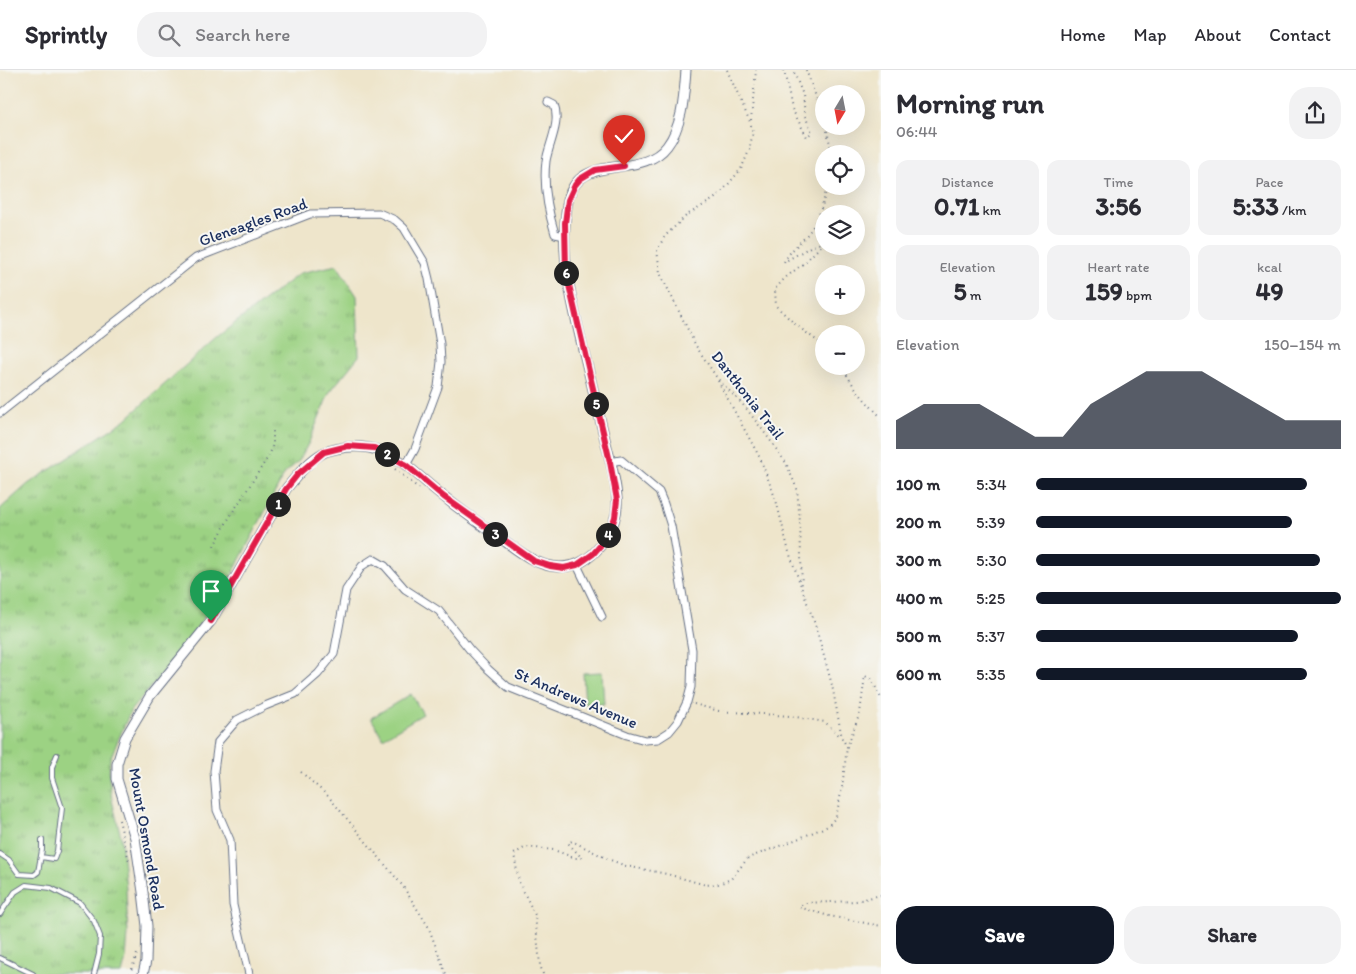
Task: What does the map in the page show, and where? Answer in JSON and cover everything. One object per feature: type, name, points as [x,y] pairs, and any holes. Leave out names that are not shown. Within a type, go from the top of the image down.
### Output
[{"type":"street","points":[[602,617],[577,565],[593,554],[606,539],[615,517],[617,500],[566,272],[565,223],[568,200],[580,179],[595,170],[646,161],[659,154],[668,145],[680,115],[686,70]]},
{"type":"street","points":[[548,102],[554,105],[557,113],[546,162],[546,194],[555,234],[565,236]]},
{"type":"street","name":"Gleneagles Road","points":[[0,413],[196,258],[310,214],[379,213],[396,220],[404,228],[425,263],[440,344],[441,368],[438,387],[418,442],[406,465]]},
{"type":"street","name":"Mount Osmond Road","points":[[143,974],[146,961],[147,926],[143,892],[135,838],[118,779],[117,764],[125,738],[150,696],[211,621],[286,489],[298,474],[324,452],[348,446],[374,448],[406,465],[444,497],[524,555],[550,566],[564,568],[577,565]]},
{"type":"street","name":"St Andrews Avenue","points":[[249,974],[232,904],[230,840],[217,810],[214,771],[218,742],[237,720],[295,694],[318,674],[334,654],[346,590],[362,566],[373,559],[385,566],[405,588],[439,612],[470,650],[508,687],[626,735],[645,740],[658,739],[669,732],[678,721],[691,687],[692,650],[672,535],[664,504],[659,492],[621,460],[610,462]]},
{"type":"lane","points":[[41,857],[54,859],[58,851],[62,808],[52,778],[52,767],[57,755]]},
{"type":"lane","points":[[0,854],[8,860],[19,874],[34,875],[38,872],[42,840]]},
{"type":"lane","points":[[0,914],[2,908],[15,892],[26,885],[52,888],[80,904],[94,921],[100,936],[99,954],[94,974]]},
{"type":"lane","points":[[0,958],[33,974]]},
{"type":"path","name":"Danthonia Trail","points":[[727,70],[753,132],[749,151],[741,168],[726,188],[714,199],[686,215],[665,236],[657,250],[660,273],[696,346],[717,378],[746,408],[770,440],[786,463],[797,489],[802,588],[815,624],[832,685],[842,738],[847,747]]},
{"type":"path","points":[[750,122],[756,70]]},
{"type":"path","points":[[784,70],[792,109],[807,138],[812,132],[805,116],[803,95],[793,70]]},
{"type":"path","points":[[806,70],[815,94]]},
{"type":"path","points":[[815,222],[784,262],[815,245]]},
{"type":"path","points":[[815,251],[785,278],[775,289],[774,295],[776,306],[815,339]]},
{"type":"path","points":[[847,375],[865,400],[881,417]]},
{"type":"path","points":[[717,378],[760,458],[776,500],[789,552],[802,588]]},
{"type":"path","points":[[214,546],[229,518],[270,454],[273,444],[273,428]]},
{"type":"path","points":[[391,466],[424,493]]},
{"type":"path","points":[[543,974],[540,965],[535,915],[519,882],[514,854],[526,847],[554,850],[576,858],[582,858],[568,843],[572,842],[626,866],[667,874],[706,885],[720,884],[731,880],[748,858],[828,826],[836,817],[847,747],[860,713],[865,676],[872,680],[881,698]]},
{"type":"path","points":[[686,702],[719,711],[790,716],[825,722],[842,738]]},
{"type":"path","points":[[301,772],[328,796],[402,885],[428,926],[446,974]]},
{"type":"path","points":[[118,814],[130,868]]},
{"type":"path","points":[[881,895],[856,901],[804,903],[799,907],[829,916],[881,926]]},
{"type":"path","points":[[130,974],[138,949]]},
{"type":"green space","points":[[337,265],[357,296],[359,356],[329,393],[299,461],[285,473],[226,586],[177,656],[131,710],[110,759],[109,778],[121,837],[126,889],[128,934],[126,958],[122,974],[0,974],[0,509],[28,484],[125,420],[217,337],[300,273]]},
{"type":"green space","points":[[602,672],[604,704],[585,704],[583,673]]},
{"type":"green space","points":[[411,694],[423,714],[383,738],[371,718]]},
{"type":"route","points":[[211,621],[286,489],[298,474],[324,452],[348,446],[374,448],[406,465],[444,497],[534,561],[556,568],[564,568],[577,565],[593,554],[606,539],[610,531],[615,517],[617,500],[566,272],[565,223],[570,193],[580,179],[595,170],[624,166]]}]
